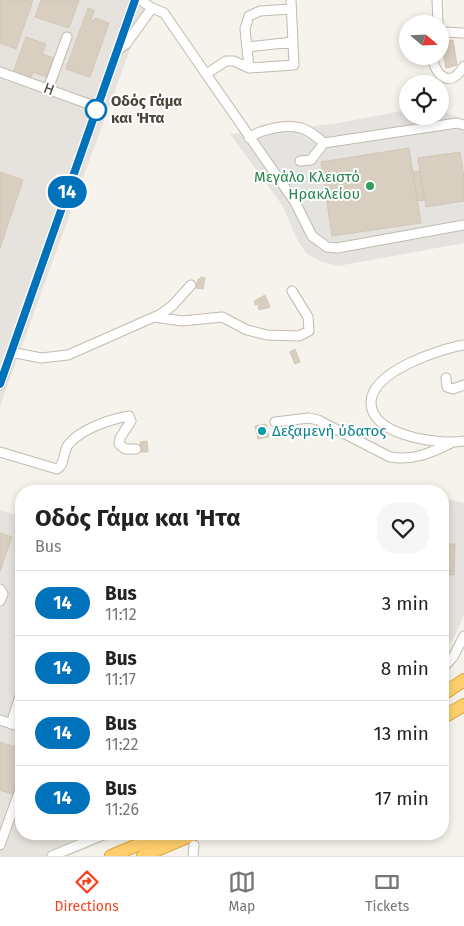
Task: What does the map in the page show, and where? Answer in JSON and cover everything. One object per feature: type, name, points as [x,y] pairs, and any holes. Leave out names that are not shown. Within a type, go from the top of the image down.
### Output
[{"type":"highway","points":[[449,690],[464,680]]},
{"type":"highway","points":[[449,696],[464,687]]},
{"type":"highway","points":[[449,714],[464,705]]},
{"type":"highway","points":[[111,856],[150,840]]},
{"type":"highway","points":[[143,856],[191,840]]},
{"type":"street","points":[[0,384],[4,360],[11,352],[135,0]]},
{"type":"street","points":[[140,0],[164,13],[295,202],[312,236],[327,247],[337,248],[464,226]]},
{"type":"street","points":[[438,0],[438,15]]},
{"type":"street","points":[[206,74],[226,61],[234,61],[249,68],[294,65],[291,4],[260,11],[249,16],[245,29],[249,68]]},
{"type":"street","points":[[118,50],[126,44],[152,8]]},
{"type":"street","points":[[449,32],[464,33]]},
{"type":"street","points":[[48,89],[67,37]]},
{"type":"street","points":[[247,47],[292,42]]},
{"type":"street","points":[[434,65],[442,78],[446,79],[458,74],[464,66]]},
{"type":"street","name":"Η","points":[[0,72],[97,107]]},
{"type":"street","points":[[249,138],[260,132],[293,127],[303,129],[324,143],[457,124],[464,125]]},
{"type":"street","points":[[300,162],[311,160],[324,143]]},
{"type":"street","points":[[11,352],[41,358],[64,356],[154,317],[169,308],[191,285]]},
{"type":"street","points":[[154,317],[182,321],[222,317],[258,333],[302,336],[309,331],[310,322],[292,291]]},
{"type":"street","points":[[464,345],[440,351],[398,367],[377,388],[371,401],[373,410],[383,425],[404,434],[426,440],[451,443],[464,441]]},
{"type":"street","points":[[446,378],[447,387],[453,389],[464,384]]},
{"type":"street","points":[[0,452],[57,469],[61,466],[69,444],[79,435],[116,419],[129,416],[131,421],[120,438],[119,444],[129,450],[136,449]]},
{"type":"street","points":[[275,422],[309,418],[318,420],[390,457],[400,459],[431,454],[451,443]]},
{"type":"street","points":[[0,589],[3,594],[0,601]]},
{"type":"street","points":[[449,658],[464,636]]},
{"type":"street","points":[[11,724],[15,712]]},
{"type":"street","points":[[0,720],[15,726]]},
{"type":"street","points":[[0,845],[15,804]]},
{"type":"street","points":[[52,856],[91,840]]},
{"type":"street","points":[[193,856],[194,840]]},
{"type":"shaded area","points":[[0,0],[148,0],[0,406]]},
{"type":"shaded area","points":[[399,112],[399,125],[449,125],[449,114],[464,121],[464,243],[338,266],[320,261],[306,253],[297,239],[282,205],[230,134],[333,124]]},
{"type":"shaded area","points":[[449,499],[464,503],[464,614],[449,645]]},
{"type":"shaded area","points":[[0,510],[15,515],[15,840],[108,840],[69,856],[0,856]]},
{"type":"building","points":[[0,0],[33,0],[16,49],[0,43]]},
{"type":"building","points":[[41,0],[79,0],[69,28],[35,17]]},
{"type":"building","points":[[88,8],[94,10],[91,20],[94,21],[95,18],[109,23],[90,77],[66,69]]},
{"type":"building","points":[[26,37],[46,44],[42,54],[54,58],[47,77],[33,72],[30,80],[13,73]]},
{"type":"building","points":[[453,40],[457,65],[446,68],[445,65],[449,65],[449,41]]},
{"type":"building","name":"Μεγάλο Κλειστό Ηρακλείου","points":[[409,148],[421,223],[332,236],[321,162]]},
{"type":"building","points":[[460,152],[464,177],[464,201],[426,207],[418,158]]},
{"type":"building","points":[[420,171],[424,200],[417,201],[413,172]]},
{"type":"building","points":[[0,172],[23,180],[0,248]]},
{"type":"building","points":[[201,277],[205,278],[203,289],[196,288],[198,279],[201,279]]},
{"type":"building","points":[[265,295],[270,307],[259,310],[258,304],[255,305],[254,301]]},
{"type":"building","points":[[295,349],[300,362],[295,364],[290,352]]},
{"type":"building","name":"Δεξαμενή ύδατος","points":[[266,424],[269,437],[258,439],[255,426]]},
{"type":"building","points":[[147,441],[148,452],[141,452],[140,442]]},
{"type":"building","points":[[0,533],[12,537],[0,571]]},
{"type":"building","points":[[449,544],[455,544],[454,575],[449,575]]},
{"type":"building","points":[[0,742],[15,747],[15,786],[12,794],[0,790]]},
{"type":"bus line","name":"14","points":[[0,384],[135,0]]},
{"type":"place","name":"Οδός Γάμα και Ήτα","points":[[96,110]]},
{"type":"place","name":"Μεγάλο Κλειστό Ηρακλείου","points":[[370,186]]},
{"type":"place","name":"Δεξαμενή ύδατος","points":[[262,431]]}]
